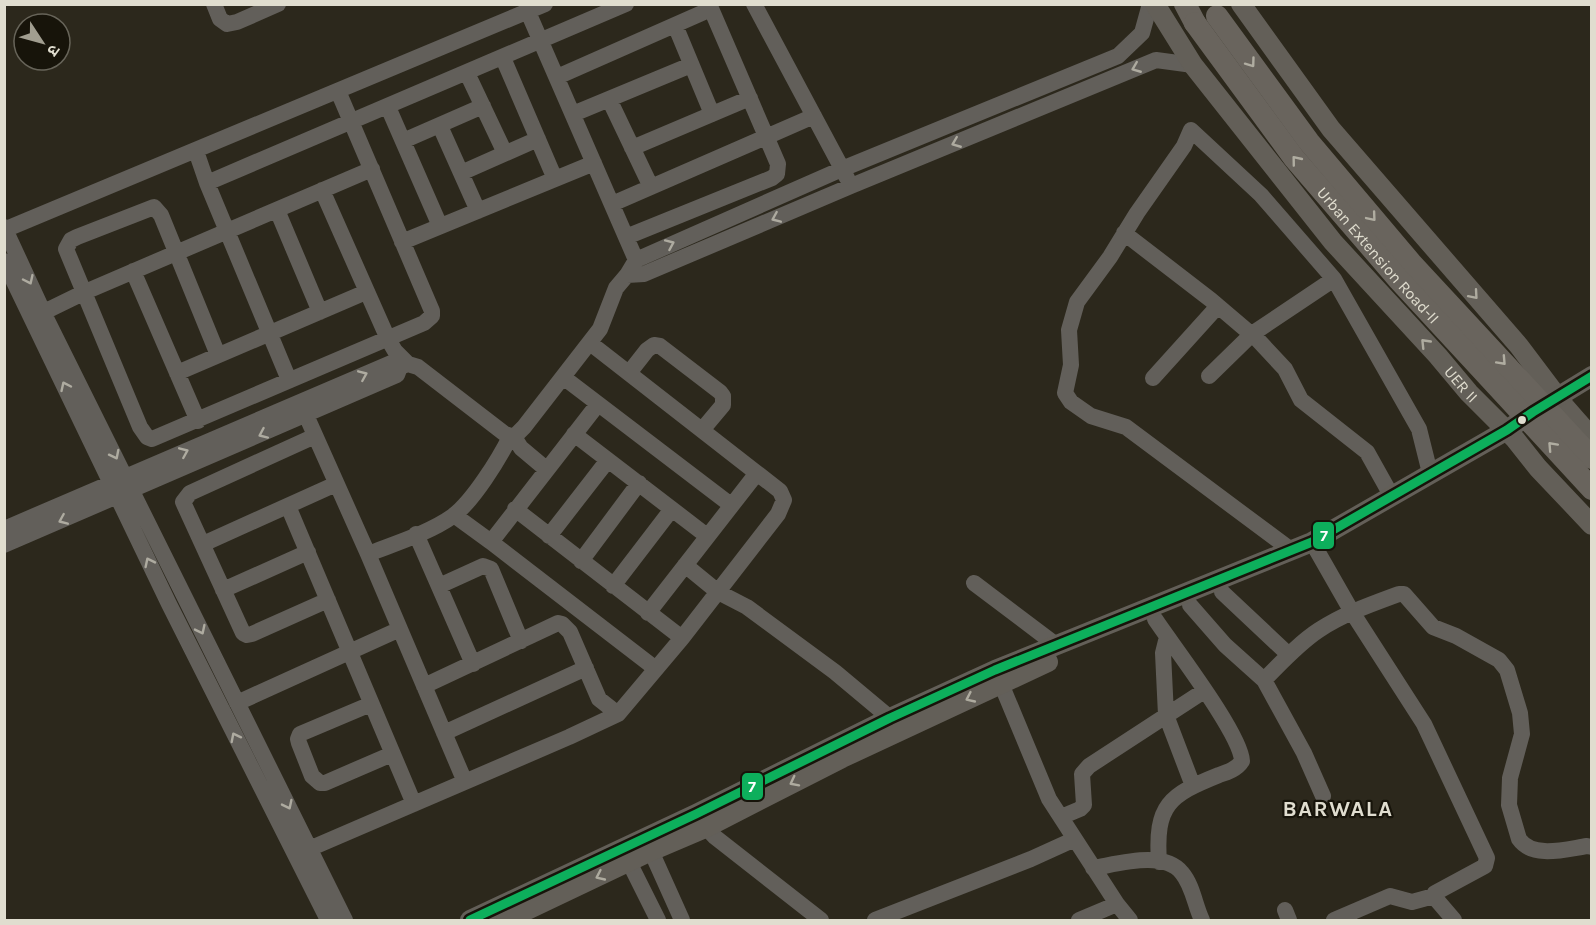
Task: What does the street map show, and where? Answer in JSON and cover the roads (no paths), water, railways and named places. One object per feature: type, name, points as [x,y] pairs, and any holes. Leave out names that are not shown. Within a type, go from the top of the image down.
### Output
[{"type":"highway","name":"Urban Extension Road-II","points":[[1202,12],[1404,255],[1592,458]]},
{"type":"highway","name":"Urban Extension Road-II","points":[[1202,12],[1294,158],[1399,280],[1592,489]]},
{"type":"main road","name":"UER II","points":[[1155,4],[1193,64],[1333,243],[1592,525]]},
{"type":"main road","points":[[1241,4],[1331,129],[1519,346],[1561,402],[1592,438]]},
{"type":"main road","points":[[507,921],[651,851],[700,821],[890,718],[998,677],[1065,655],[1190,605],[1222,592],[1315,546],[1511,435],[1561,402],[1592,376]]},
{"type":"main road","points":[[1561,402],[1592,392]]},
{"type":"main road","points":[[470,921],[842,758],[1056,645],[1291,550],[1315,546],[1391,495],[1430,473],[1511,435]]},
{"type":"street","points":[[214,4],[220,19],[227,24],[278,4]]},
{"type":"street","points":[[328,921],[122,487],[5,229],[545,4]]},
{"type":"street","points":[[207,183],[626,4]]},
{"type":"street","points":[[754,4],[851,186]]},
{"type":"street","points":[[368,554],[454,515],[494,467],[512,437],[524,427],[590,343],[605,320],[616,288],[636,260],[842,169],[1118,56],[1142,33],[1150,4]]},
{"type":"street","points":[[557,77],[675,25],[710,7],[767,135],[778,164],[777,174],[772,178],[626,237]]},
{"type":"street","points":[[528,12],[636,260]]},
{"type":"street","points":[[675,25],[712,114]]},
{"type":"street","points":[[503,58],[555,179]]},
{"type":"street","points":[[627,275],[644,274],[1156,60],[1193,64]]},
{"type":"street","points":[[573,114],[691,64]]},
{"type":"street","points":[[467,73],[506,153]]},
{"type":"street","points":[[218,355],[161,215],[154,207],[77,237],[71,240],[66,249],[147,437],[158,438],[424,323],[432,316],[432,311],[338,91]]},
{"type":"street","points":[[632,148],[750,98]]},
{"type":"street","points":[[609,99],[651,187]]},
{"type":"street","points":[[403,141],[483,106]]},
{"type":"street","points":[[388,107],[440,226]]},
{"type":"street","points":[[612,204],[814,116]]},
{"type":"street","points":[[440,126],[478,211]]},
{"type":"street","points":[[1291,550],[1126,427],[1097,419],[1067,398],[1065,387],[1071,365],[1069,330],[1074,309],[1184,146],[1191,130],[1261,195],[1334,279],[1419,429],[1430,473]]},
{"type":"street","points":[[461,173],[538,139]]},
{"type":"street","points":[[196,151],[207,183],[289,380]]},
{"type":"street","points":[[402,242],[594,164]]},
{"type":"street","points":[[44,312],[85,292],[372,169]]},
{"type":"street","points":[[322,190],[388,339],[404,365]]},
{"type":"street","points":[[277,210],[320,312]]},
{"type":"street","points":[[1124,233],[1252,334],[1285,369],[1301,400],[1367,452],[1391,495]]},
{"type":"street","points":[[4,261],[237,703],[345,921]]},
{"type":"street","points":[[134,271],[198,420]]},
{"type":"street","points":[[1209,376],[1252,334],[1334,279]]},
{"type":"street","points":[[177,373],[366,292]]},
{"type":"street","points":[[1153,378],[1218,306]]},
{"type":"street","points":[[309,849],[618,714],[682,638],[781,509],[783,496],[757,473],[590,343]]},
{"type":"street","points":[[629,373],[646,350],[654,345],[669,352],[723,396],[723,405],[702,430]]},
{"type":"street","points":[[4,546],[122,487],[392,363],[418,367],[512,437],[521,448],[546,469]]},
{"type":"street","points":[[4,529],[122,487],[306,415],[397,375],[404,365]]},
{"type":"street","points":[[563,377],[731,505]]},
{"type":"street","points":[[491,542],[598,404]]},
{"type":"street","points":[[306,415],[465,782]]},
{"type":"street","points":[[574,434],[707,536]]},
{"type":"street","points":[[315,436],[190,493],[183,502],[224,590],[239,629],[247,635],[328,600]]},
{"type":"street","points":[[549,536],[608,460]]},
{"type":"street","points":[[648,613],[757,473]]},
{"type":"street","points":[[203,544],[336,483]]},
{"type":"street","points":[[581,561],[639,483]]},
{"type":"street","points":[[288,506],[414,804]]},
{"type":"street","points":[[515,509],[682,638]]},
{"type":"street","points":[[613,586],[672,509]]},
{"type":"street","points":[[454,515],[656,669]]},
{"type":"street","points":[[416,534],[473,664]]},
{"type":"street","points":[[1315,546],[1352,612],[1424,724],[1487,858],[1485,866],[1438,890],[1434,896],[1412,902],[1390,896],[1334,921]]},
{"type":"street","points":[[224,590],[308,552]]},
{"type":"street","points":[[685,565],[718,592],[747,607],[816,658],[890,718]]},
{"type":"street","points":[[439,586],[483,566],[491,568],[521,641]]},
{"type":"street","points":[[974,583],[1056,645]]},
{"type":"street","points":[[1222,592],[1289,655]]},
{"type":"street","points":[[1264,680],[1319,630],[1352,612],[1404,594],[1432,627],[1456,636],[1504,664],[1520,713],[1522,734],[1510,778],[1509,805],[1519,839],[1527,847],[1543,851],[1592,847]]},
{"type":"street","points":[[1190,605],[1225,645],[1264,680],[1304,753],[1323,796]]},
{"type":"street","points":[[1155,619],[1230,729],[1242,755],[1242,761],[1233,770],[1193,786],[1175,798],[1166,808],[1158,831],[1160,862]]},
{"type":"street","points":[[424,686],[562,624],[570,632],[599,699],[618,714]]},
{"type":"street","points":[[237,703],[400,629]]},
{"type":"street","points":[[1167,637],[1163,653],[1166,715],[1193,786]]},
{"type":"street","points":[[444,733],[586,668]]},
{"type":"street","points":[[998,677],[1049,799],[1130,921]]},
{"type":"street","points":[[1061,817],[1084,805],[1082,779],[1084,770],[1204,691]]},
{"type":"street","points":[[371,705],[300,734],[299,743],[312,776],[320,783],[325,783],[392,754]]},
{"type":"street","points":[[700,821],[821,921]]},
{"type":"street","points":[[875,921],[1031,859],[1075,839]]},
{"type":"street","points":[[651,851],[682,921]]},
{"type":"street","points":[[1094,868],[1142,860],[1175,867],[1183,874],[1202,921]]},
{"type":"street","points":[[629,862],[658,921]]},
{"type":"street","points":[[1434,896],[1454,921]]},
{"type":"street","points":[[1079,921],[1117,904]]},
{"type":"district","name":"BARWALA","points":[[1338,808]]}]
